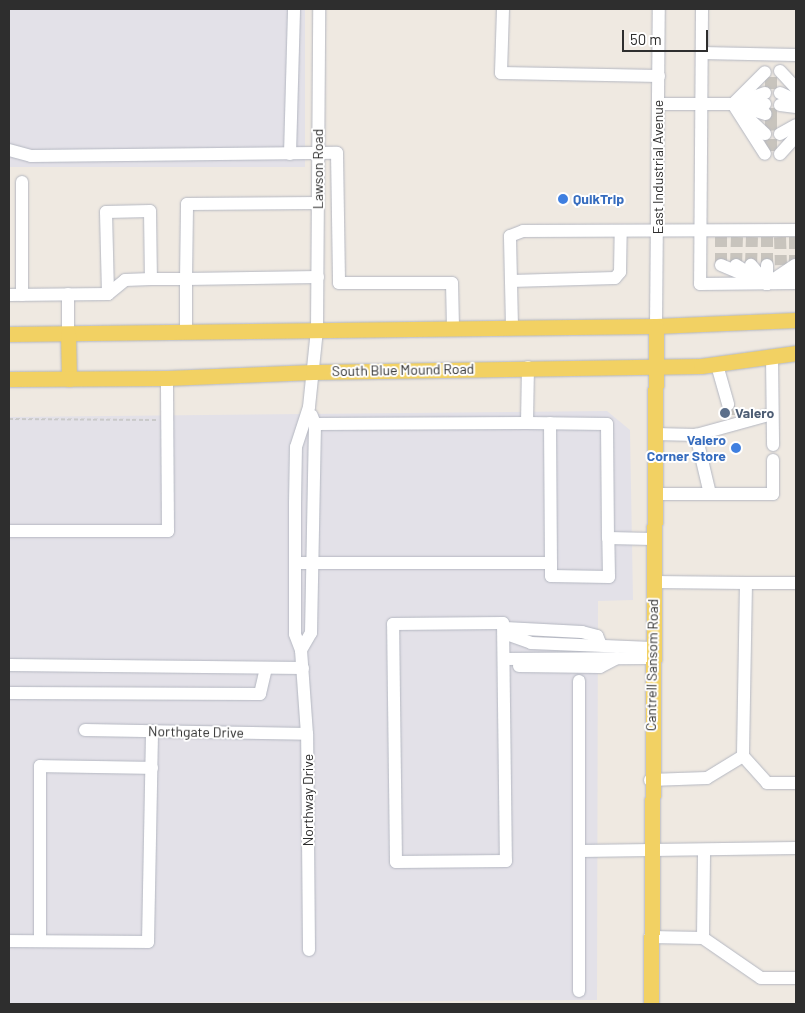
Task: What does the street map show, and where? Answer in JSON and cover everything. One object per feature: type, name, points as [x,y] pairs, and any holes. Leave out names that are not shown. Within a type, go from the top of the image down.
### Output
[{"type":"main road","points":[[9,334],[186,333],[512,326],[656,326],[796,320]]},
{"type":"main road","name":"Cantrell Sansom Road","points":[[650,1004],[650,780],[656,326]]},
{"type":"main road","points":[[68,334],[69,379]]},
{"type":"main road","name":"South Blue Mound Road","points":[[9,379],[167,378],[313,372],[717,365],[796,353]]},
{"type":"street","points":[[290,154],[294,9]]},
{"type":"street","name":"Lawson Road","points":[[317,329],[319,9]]},
{"type":"street","points":[[503,9],[501,73],[659,76]]},
{"type":"street","name":"East Industrial Avenue","points":[[656,326],[659,9]]},
{"type":"street","points":[[702,9],[700,284],[796,283]]},
{"type":"street","points":[[702,53],[796,55]]},
{"type":"street","points":[[780,114],[796,88]]},
{"type":"street","points":[[780,114],[796,94]]},
{"type":"street","points":[[780,114],[796,100]]},
{"type":"street","points":[[658,104],[733,104],[765,114]]},
{"type":"street","points":[[733,104],[765,114]]},
{"type":"street","points":[[733,104],[765,114]]},
{"type":"street","points":[[733,104],[765,114]]},
{"type":"street","points":[[780,114],[796,107]]},
{"type":"street","points":[[780,114],[796,113]]},
{"type":"street","points":[[780,114],[796,119]]},
{"type":"street","points":[[780,114],[796,125]]},
{"type":"street","points":[[780,114],[796,131]]},
{"type":"street","points":[[780,114],[796,136]]},
{"type":"street","points":[[9,150],[31,156],[337,153],[339,283]]},
{"type":"street","points":[[22,182],[15,295],[108,294],[125,280],[151,278],[318,280],[339,283],[452,283],[453,327]]},
{"type":"street","points":[[186,333],[187,204],[318,204]]},
{"type":"street","points":[[108,294],[106,212],[150,211],[151,278]]},
{"type":"street","points":[[512,326],[510,236],[523,231],[621,233],[658,230],[700,230],[772,235]]},
{"type":"street","points":[[511,281],[615,278],[620,272],[621,233]]},
{"type":"street","points":[[721,237],[796,234]]},
{"type":"street","points":[[737,237],[772,235]]},
{"type":"street","points":[[752,237],[772,235]]},
{"type":"street","points":[[721,265],[767,284]]},
{"type":"street","points":[[736,265],[767,284]]},
{"type":"street","points":[[751,265],[767,284]]},
{"type":"street","points":[[767,265],[767,284]]},
{"type":"street","points":[[767,284],[781,265]]},
{"type":"street","points":[[767,284],[796,268]]},
{"type":"street","points":[[68,294],[68,334]]},
{"type":"street","name":"Northway Drive","points":[[309,950],[307,734],[301,650],[295,634],[296,447],[309,407],[317,329]]},
{"type":"street","points":[[772,357],[773,445]]},
{"type":"street","points":[[717,365],[728,404]]},
{"type":"street","points":[[527,423],[528,368]]},
{"type":"street","points":[[9,531],[168,531],[167,378]]},
{"type":"street","name":"Northway Drive","points":[[301,650],[311,633],[315,424],[309,407]]},
{"type":"street","points":[[655,434],[696,435],[734,422],[772,414]]},
{"type":"street","points":[[315,424],[550,423],[607,424],[609,577],[551,576],[550,423]]},
{"type":"street","points":[[696,435],[710,494]]},
{"type":"street","points":[[654,494],[773,494],[773,460]]},
{"type":"street","points":[[608,538],[653,539]]},
{"type":"street","points":[[295,562],[551,562]]},
{"type":"street","points":[[653,582],[796,583]]},
{"type":"street","points":[[746,583],[743,756],[767,783],[796,784]]},
{"type":"street","points":[[504,623],[504,662],[506,861],[396,862],[393,624],[504,623]]},
{"type":"street","points":[[504,630],[582,632],[597,636],[602,645],[652,653]]},
{"type":"street","points":[[504,662],[619,657],[652,653]]},
{"type":"street","points":[[9,666],[303,668]]},
{"type":"street","points":[[9,693],[260,694],[266,668]]},
{"type":"street","points":[[579,681],[579,991]]},
{"type":"street","name":"Northgate Drive","points":[[85,730],[307,734]]},
{"type":"street","points":[[9,941],[148,942],[152,731]]},
{"type":"street","points":[[650,780],[707,778],[743,756]]},
{"type":"street","points":[[40,941],[40,766],[152,768]]},
{"type":"street","points":[[580,851],[704,852],[796,848]]},
{"type":"street","points":[[703,938],[704,852]]},
{"type":"street","points":[[650,937],[703,938],[761,978],[796,978]]},
{"type":"path","points":[[9,419],[168,419]]},
{"type":"shaded area","points":[[9,9],[305,9],[305,167],[9,167]]},
{"type":"shaded area","points":[[607,411],[630,430],[633,600],[598,601],[597,1000],[9,1004],[9,417]]},
{"type":"tunnel","points":[[765,83],[780,83]]},
{"type":"tunnel","points":[[765,114],[780,114]]},
{"type":"tunnel","points":[[765,125],[780,124]]},
{"type":"tunnel","points":[[765,145],[780,145]]},
{"type":"tunnel","points":[[721,237],[721,265]]},
{"type":"tunnel","points":[[736,265],[737,237]]},
{"type":"tunnel","points":[[751,265],[752,237]]},
{"type":"tunnel","points":[[767,237],[767,265]]},
{"type":"tunnel","points":[[780,237],[781,265]]},
{"type":"tunnel","points":[[795,237],[795,265]]},
{"type":"tunnel","points":[[728,404],[733,420]]},
{"type":"place","name":"QuikTrip","points":[[563,199]]},
{"type":"place","name":"Valero","points":[[725,413]]},
{"type":"place","name":"Valero Corner Store","points":[[736,448]]}]
